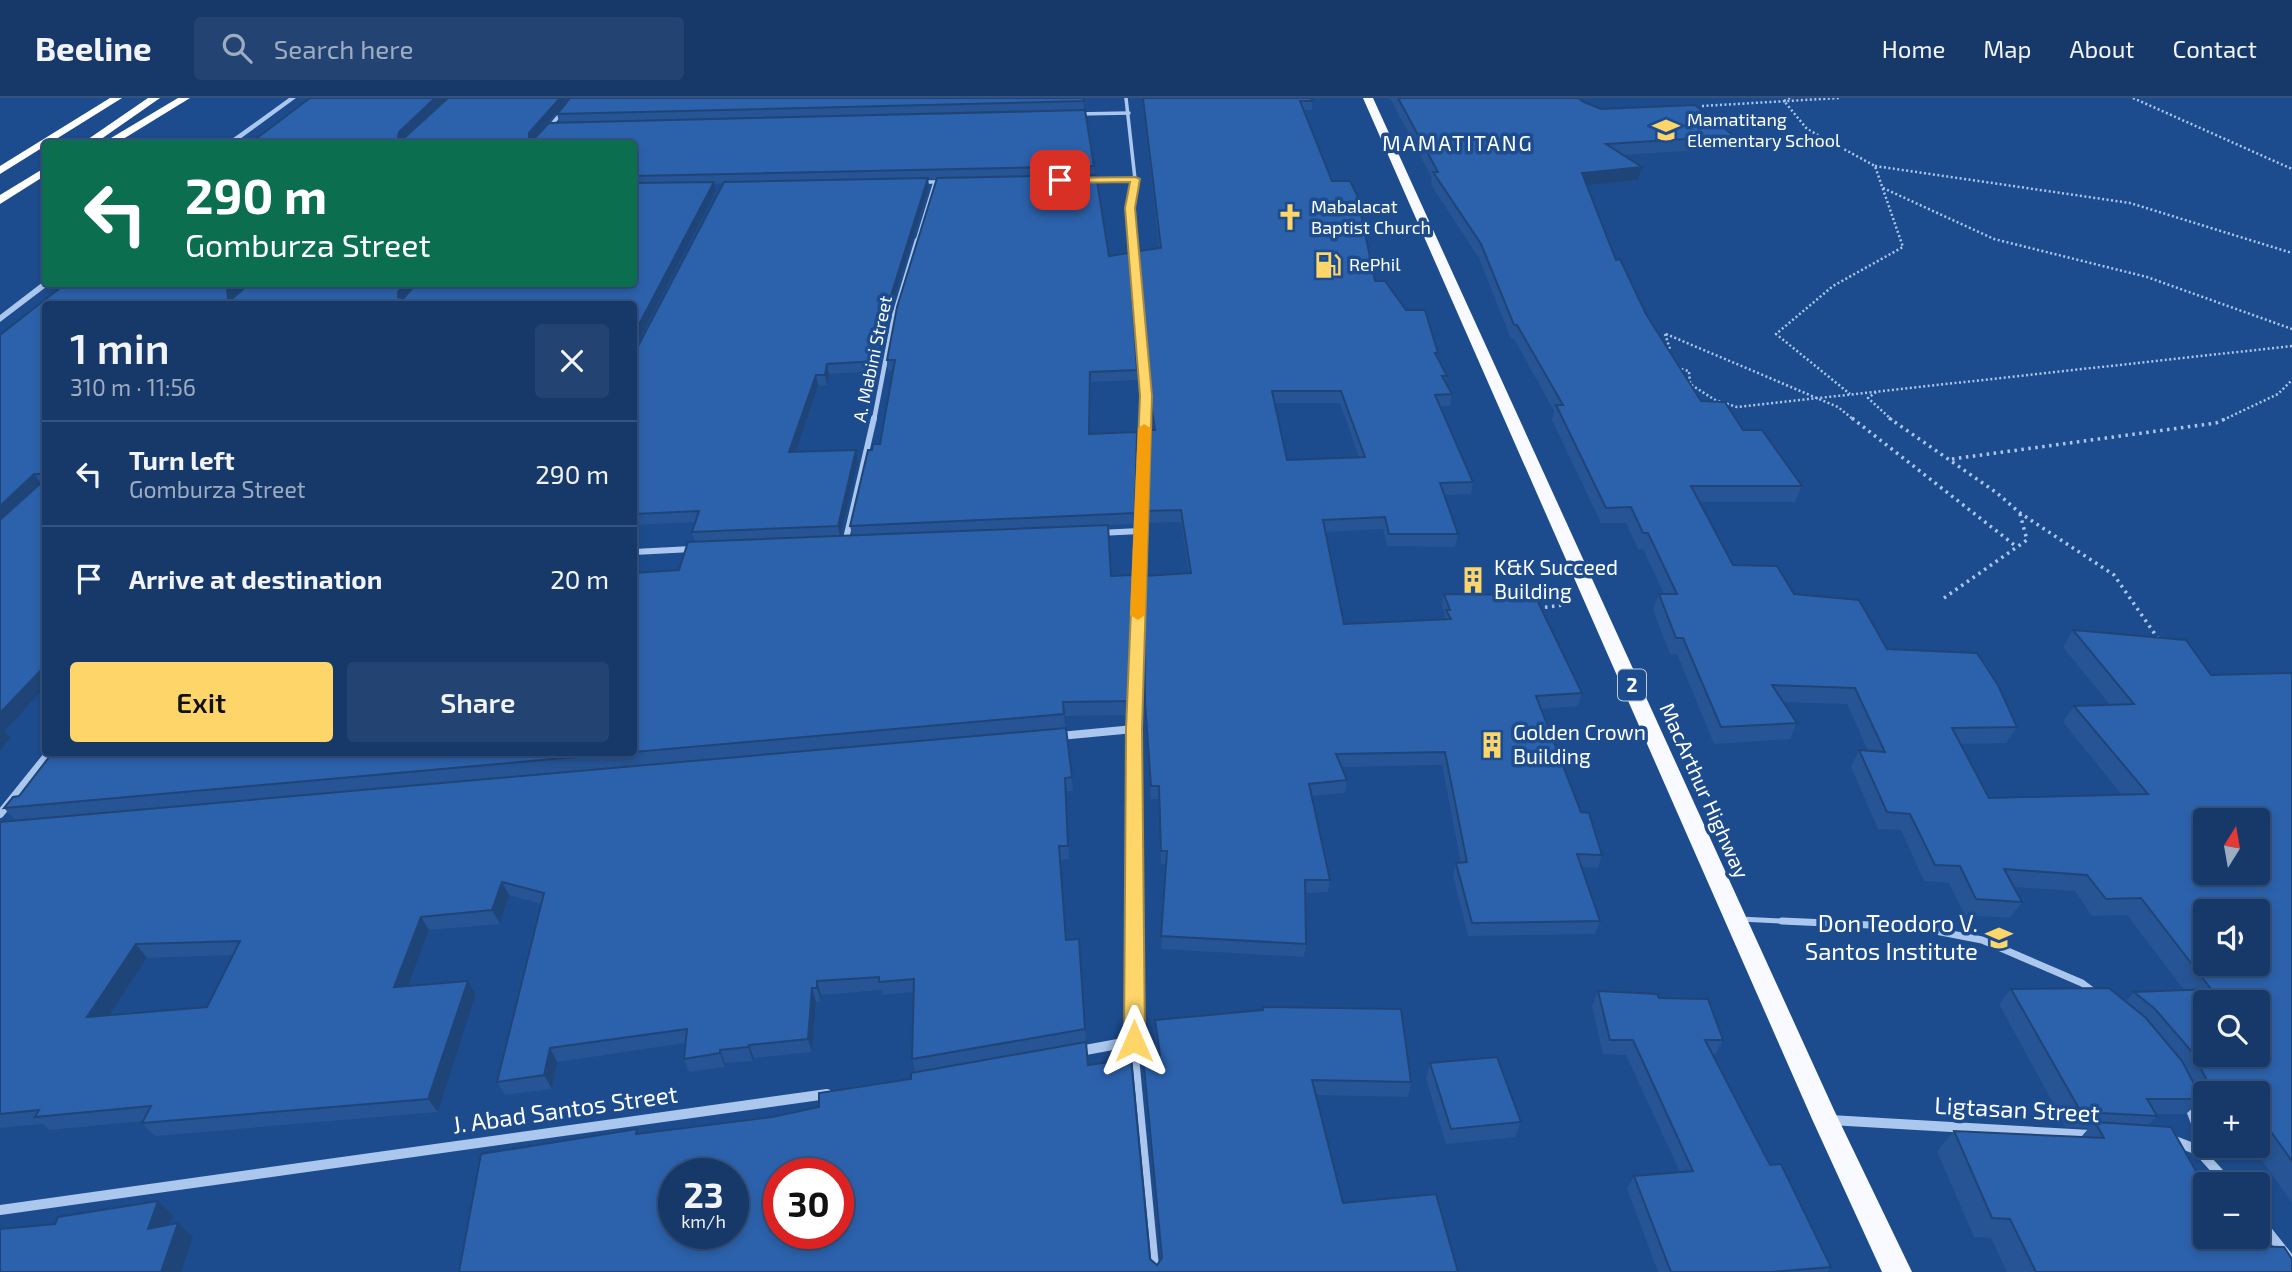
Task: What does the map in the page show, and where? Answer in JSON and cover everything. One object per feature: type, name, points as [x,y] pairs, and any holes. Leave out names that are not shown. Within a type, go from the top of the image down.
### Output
[{"type":"highway","points":[[49,140],[117,98]]},
{"type":"highway","points":[[92,140],[155,98]]},
{"type":"highway","points":[[113,140],[185,98]]},
{"type":"highway","name":"MacArthur Highway","points":[[1368,98],[1825,1119],[1897,1272]]},
{"type":"highway","points":[[0,170],[42,144]]},
{"type":"highway","points":[[0,200],[42,173]]},
{"type":"highway","points":[[0,209],[42,183]]},
{"type":"street","points":[[234,140],[293,98]]},
{"type":"street","points":[[539,140],[574,98]]},
{"type":"street","points":[[1066,1053],[1134,1041],[1134,729],[1146,396],[1130,208],[1135,179],[1126,98]]},
{"type":"street","points":[[1074,114],[1129,113]]},
{"type":"street","points":[[550,127],[564,127]]},
{"type":"street","points":[[1082,180],[1135,179]]},
{"type":"street","points":[[909,182],[948,182]]},
{"type":"street","name":"A. Mabini Street","points":[[845,543],[888,358],[894,316],[935,182]]},
{"type":"street","points":[[0,319],[42,287]]},
{"type":"street","points":[[1087,533],[1140,531]]},
{"type":"street","points":[[832,544],[859,543]]},
{"type":"street","points":[[637,552],[700,549]]},
{"type":"street","points":[[1051,737],[1134,729]]},
{"type":"street","points":[[0,814],[47,756]]},
{"type":"street","name":"J. Abad Santos Street","points":[[0,1210],[835,1093]]},
{"type":"street","name":"Ligtasan Street","points":[[1825,1119],[2097,1136]]},
{"type":"street","points":[[2165,1140],[2179,1140],[2193,1148]]},
{"type":"street","points":[[2209,1158],[2220,1172]]},
{"type":"street","points":[[2270,1234],[2292,1262]]},
{"type":"lane","points":[[1736,918],[1915,927],[1982,940],[2082,983],[2103,999]]},
{"type":"lane","points":[[1134,1041],[1156,1272]]},
{"type":"lane","points":[[2183,1097],[2193,1122]]},
{"type":"path","points":[[1771,98],[1784,101],[1807,129],[1875,166],[2130,203],[2292,253]]},
{"type":"path","points":[[1784,101],[1790,98]]},
{"type":"path","points":[[1702,106],[1839,98]]},
{"type":"path","points":[[2133,98],[2292,169]]},
{"type":"path","points":[[1850,394],[1776,334],[1833,286],[1903,247],[1875,166]]},
{"type":"path","points":[[1883,187],[1994,239],[2147,278],[2292,330]]},
{"type":"path","points":[[1665,360],[1670,349],[1665,334],[1838,407],[2017,547]]},
{"type":"path","points":[[1676,368],[1689,371],[1690,384],[1729,407],[2292,346]]},
{"type":"path","points":[[1951,459],[2102,441],[2216,423],[2278,394],[2292,380]]},
{"type":"path","points":[[1876,391],[1868,398],[1878,410],[1951,459],[2020,513],[2114,575],[2161,643]]},
{"type":"path","points":[[1944,598],[2027,540],[2020,513]]},
{"type":"path","points":[[1533,609],[1595,601]]},
{"type":"building","points":[[310,98],[435,98],[399,132],[398,137],[402,140],[254,140]]},
{"type":"building","points":[[448,98],[560,98],[529,133],[529,138],[534,139],[549,123],[1085,110],[1094,166],[637,176],[637,140],[402,140]]},
{"type":"building","points":[[570,98],[1083,98],[1084,101],[557,114]]},
{"type":"building","points":[[1143,98],[1311,98],[1312,101],[1300,101],[1332,181],[1350,181],[1357,195],[1375,281],[1385,281],[1406,310],[1425,310],[1438,353],[1435,353],[1447,376],[1442,376],[1452,394],[1435,395],[1473,482],[1440,483],[1458,534],[1389,534],[1385,517],[1323,520],[1344,624],[1451,619],[1446,610],[1450,610],[1444,594],[1530,595],[1533,601],[1537,600],[1582,693],[1536,696],[1581,812],[1589,813],[1602,855],[1577,854],[1600,921],[1472,923],[1456,863],[1467,862],[1445,752],[1336,754],[1347,780],[1309,784],[1330,880],[1305,880],[1306,944],[1161,936],[1167,851],[1161,851],[1159,786],[1151,786],[1145,702],[1144,576],[1191,573],[1181,510],[1146,511],[1149,430],[1155,430],[1146,369],[1139,251],[1161,248]],"holes":[[[1272,391],[1341,391],[1365,457],[1287,460]]]},
{"type":"building","points":[[1398,98],[1578,98],[1601,109],[1695,105],[1734,136],[1606,144],[1642,167],[1582,173],[1616,260],[1620,259],[1646,314],[1701,401],[1725,402],[1743,430],[1762,430],[1802,486],[1691,486],[1733,565],[1777,566],[1794,594],[1859,600],[1887,649],[1977,653],[1998,685],[2017,727],[1952,728],[1989,798],[2148,794],[2074,706],[2134,704],[2073,630],[2186,640],[2211,675],[2292,673],[2292,1161],[2270,1131],[2270,1081],[2207,1081],[2200,1067],[2270,1067],[2270,990],[2193,990],[2193,1053],[2155,1009],[2134,992],[2211,989],[2201,976],[2270,976],[2270,899],[2193,899],[2193,966],[2141,898],[2106,899],[2087,875],[2004,869],[2022,902],[1976,899],[1960,866],[1935,865],[1910,814],[1887,812],[1859,750],[1885,752],[1855,688],[1772,685],[1797,723],[1721,727],[1683,638],[1676,638],[1659,594],[1677,594],[1648,533],[1643,533],[1631,507],[1606,508],[1556,405],[1563,405],[1517,325],[1514,325],[1481,244],[1433,172],[1438,172]]},
{"type":"building","points":[[1096,175],[1109,256],[1129,253],[1137,370],[1090,372],[1089,434],[1137,432],[1135,513],[850,526],[868,450],[872,450],[873,444],[880,444],[895,360],[887,360],[897,307],[937,178]]},
{"type":"building","points":[[928,178],[888,305],[877,361],[827,364],[825,375],[816,375],[789,452],[856,450],[838,526],[692,532],[699,511],[637,514],[637,347],[724,182]]},
{"type":"building","points":[[714,182],[637,328],[637,301],[43,301],[61,287],[231,287],[227,290],[228,298],[233,298],[246,287],[402,287],[398,297],[403,299],[413,287],[637,287],[637,183]]},
{"type":"building","points":[[42,302],[42,474],[34,474],[0,506],[0,335]]},
{"type":"building","points":[[42,482],[42,669],[0,713],[0,520]]},
{"type":"building","points":[[1108,525],[1111,576],[1133,575],[1129,701],[1063,702],[1064,714],[637,752],[637,573],[679,570],[688,542]]},
{"type":"building","points":[[1066,728],[1072,777],[1065,778],[1068,846],[1059,846],[1066,940],[1079,939],[1085,1029],[912,1059],[914,979],[879,982],[879,977],[817,981],[817,988],[812,988],[808,1039],[749,1045],[684,1059],[687,1029],[550,1048],[544,1075],[497,1082],[544,893],[502,882],[492,910],[421,917],[394,987],[468,981],[428,1099],[142,1123],[151,1106],[35,1117],[39,1110],[0,1114],[0,822]],"holes":[[[240,941],[207,1007],[87,1017],[136,944]]]},
{"type":"building","points":[[50,756],[587,756],[4,808],[13,797],[19,796]]},
{"type":"building","points":[[2109,988],[2146,1018],[2182,1061],[2193,1082],[2193,1099],[2147,1099],[2157,1116],[2081,1112],[2011,989]]},
{"type":"building","points":[[1598,991],[1657,994],[1659,998],[1708,999],[1723,1040],[1705,1040],[1770,1165],[1781,1164],[1831,1267],[1771,1272],[1671,1272],[1634,1176],[1693,1171],[1633,1040],[1610,1040]]},
{"type":"building","points":[[1263,1007],[1401,1009],[1411,1082],[1312,1080],[1343,1203],[1436,1194],[1458,1272],[459,1272],[481,1154],[637,1129],[636,1134],[772,1117],[819,1107],[819,1093],[911,1079],[911,1073],[1086,1042],[1088,1065],[1131,1059],[1150,1259],[1157,1265],[1162,1258],[1143,1057],[1160,1055],[1155,1020],[1263,1010]]},
{"type":"building","points":[[1497,1057],[1521,1122],[1451,1129],[1430,1063]]},
{"type":"building","points":[[2095,1122],[2171,1127],[2196,1172],[2193,1172],[2193,1249],[2284,1247],[2292,1259],[2292,1272],[2036,1272],[2010,1219],[1992,1218],[1954,1131],[2104,1138]]},
{"type":"building","points":[[158,1201],[148,1229],[178,1223],[161,1272],[0,1272],[0,1229],[55,1224],[58,1217]]},
{"type":"slow traffic","points":[[1138,615],[1144,428]]},
{"type":"place","name":"Mamatitang Elementary School","points":[[1666,130]]},
{"type":"place","name":"Mabalacat Baptist Church","points":[[1290,217]]},
{"type":"place","name":"RePhil","points":[[1328,265]]},
{"type":"place","name":"K&K Succeed Building","points":[[1473,580]]},
{"type":"place","name":"Golden Crown Building","points":[[1492,745]]},
{"type":"place","name":"Don Teodoro V. Santos Institute","points":[[1999,938]]},
{"type":"district","name":"MAMATITANG","points":[[1458,144]]},
{"type":"route","points":[[1060,180],[1135,179],[1130,208],[1146,396],[1134,729],[1134,1041]]}]
